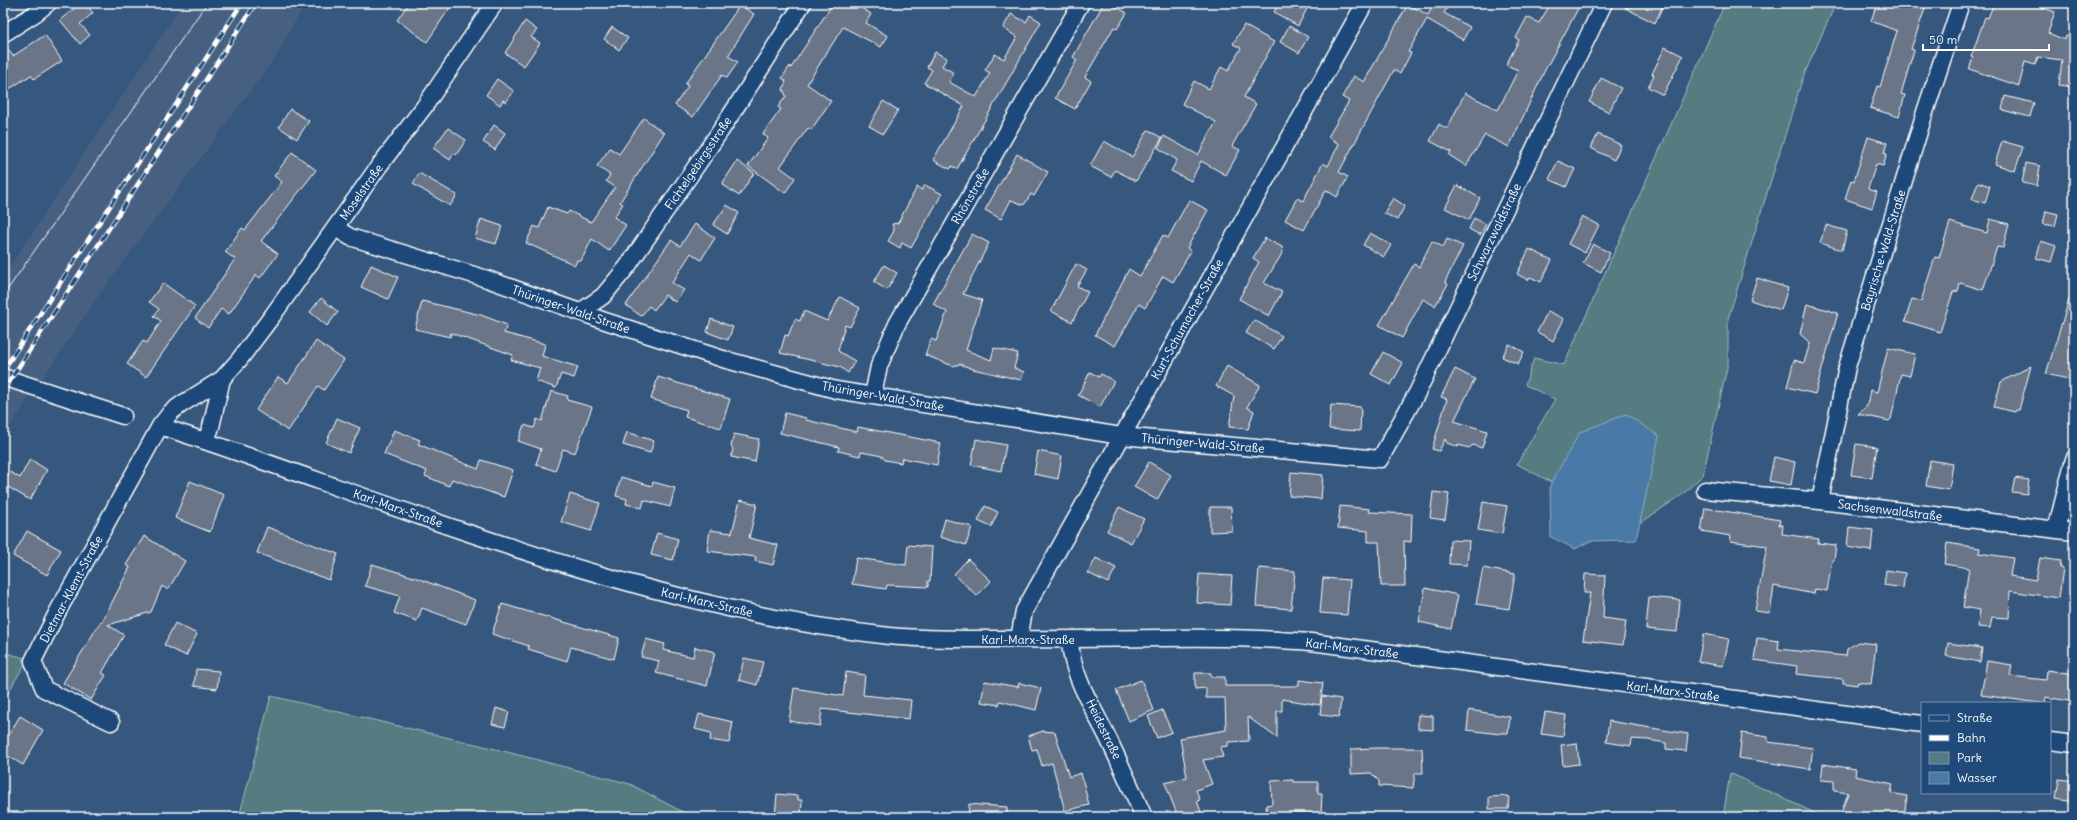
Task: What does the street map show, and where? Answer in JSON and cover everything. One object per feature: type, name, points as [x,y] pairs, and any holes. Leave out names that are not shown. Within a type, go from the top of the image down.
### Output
[{"type":"street","points":[[3,34],[36,13],[48,3]]},
{"type":"street","name":"Moselstraße","points":[[160,426],[171,412],[222,379],[273,315],[379,166],[424,107],[496,3]]},
{"type":"street","name":"Fichtelgebirgsstraße","points":[[580,312],[603,296],[627,267],[721,130],[803,3]]},
{"type":"street","name":"Rhönstraße","points":[[873,395],[879,366],[897,324],[1080,3]]},
{"type":"street","name":"Kurt-Schumacher-Straße","points":[[1019,639],[1024,611],[1365,3]]},
{"type":"street","name":"Schwarzwaldstraße","points":[[1380,459],[1417,393],[1604,3]]},
{"type":"street","name":"Bayrische-Wald-Straße","points":[[1820,501],[1847,367],[1960,3]]},
{"type":"street","name":"Thüringer-Wald-Straße","points":[[336,228],[350,237],[487,279],[580,312],[723,359],[836,390],[1122,436],[1380,459]]},
{"type":"street","points":[[3,378],[123,416]]},
{"type":"street","name":"Moselstraße","points":[[206,441],[222,379]]},
{"type":"street","name":"Karl-Marx-Straße","points":[[160,426],[547,559],[696,600],[787,620],[888,636],[1070,640],[1222,638],[1311,642],[1921,724]]},
{"type":"street","name":"Dietmar-Klemt-Straße","points":[[111,722],[44,689],[33,661],[58,611],[160,426]]},
{"type":"street","points":[[2056,530],[2074,459]]},
{"type":"street","name":"Sachsenwaldstraße","points":[[1705,490],[1820,501],[2074,532]]},
{"type":"street","name":"Heidestraße","points":[[1070,640],[1071,654],[1077,674],[1125,772],[1144,817]]},
{"type":"street","points":[[2051,741],[2074,744]]},
{"type":"shaded area","points":[[183,3],[305,3],[277,55],[102,291],[3,436],[3,277]]},
{"type":"green space","points":[[1725,3],[1836,3],[1803,77],[1728,319],[1728,363],[1703,475],[1683,494],[1642,522],[1622,520],[1517,464],[1555,399],[1525,385],[1534,358],[1564,365]]},
{"type":"green space","points":[[3,652],[28,659],[3,701]]},
{"type":"green space","points":[[271,696],[488,747],[630,784],[692,817],[239,817]]},
{"type":"green space","points":[[1730,773],[1823,817],[1723,817]]},
{"type":"water","points":[[1626,414],[1659,436],[1636,540],[1590,541],[1575,549],[1551,537],[1550,485],[1580,432]]},
{"type":"building","points":[[81,3],[85,3],[93,13],[80,24],[90,35],[80,44],[60,20]]},
{"type":"building","points":[[409,3],[453,3],[427,42],[397,20]]},
{"type":"building","points":[[833,3],[854,3],[871,14],[866,23],[888,36],[881,47],[843,27],[807,84],[831,101],[811,130],[808,128],[780,167],[795,178],[785,193],[748,166],[768,138],[763,134],[781,109],[778,107],[786,96],[783,89],[786,81],[782,78],[790,66],[791,68]]},
{"type":"building","points":[[1104,3],[1110,3],[1127,13],[1117,29],[1114,27],[1085,77],[1091,81],[1075,109],[1055,98],[1077,60],[1073,57]]},
{"type":"building","points":[[1279,3],[1310,3],[1298,26],[1274,12]]},
{"type":"building","points":[[1434,3],[1450,3],[1444,13],[1470,27],[1463,40],[1427,19],[1408,52],[1411,53],[1400,74],[1394,70],[1339,172],[1348,177],[1337,197],[1326,190],[1304,230],[1285,220],[1297,198],[1303,201],[1323,163],[1328,166],[1339,144],[1328,137],[1349,101],[1342,97],[1354,76],[1364,82],[1408,4],[1428,15]]},
{"type":"building","points":[[1551,3],[1581,3],[1544,72],[1509,147],[1485,135],[1466,166],[1449,155],[1451,152],[1430,141],[1439,124],[1447,129],[1465,93],[1498,110],[1518,70],[1506,65],[1519,40],[1516,38],[1527,17],[1539,23]]},
{"type":"building","points":[[1641,3],[1664,3],[1655,23],[1625,8]]},
{"type":"building","points":[[1877,3],[1927,3],[1911,49],[1914,50],[1901,94],[1905,95],[1899,117],[1870,108],[1877,86],[1880,87],[1897,31],[1871,21]]},
{"type":"building","points":[[1994,3],[2030,3],[2055,12],[2048,33],[2065,40],[2066,36],[2074,36],[2072,87],[2059,85],[2062,60],[2038,57],[2035,65],[2025,62],[2019,86],[1969,69],[1973,58],[1971,57],[1985,17],[1988,18]]},
{"type":"building","points":[[740,5],[754,14],[728,56],[738,62],[727,78],[722,75],[693,117],[675,105],[688,86],[685,84]]},
{"type":"building","points":[[1011,14],[1026,22],[1030,15],[1041,22],[957,169],[952,166],[950,169],[933,160],[964,106],[924,83],[932,70],[927,67],[935,52],[947,58],[942,66],[954,73],[949,82],[976,97],[990,73],[985,70],[995,54],[1004,59],[1017,37],[1003,28]]},
{"type":"building","points":[[525,21],[537,30],[531,37],[540,43],[524,66],[505,53]]},
{"type":"building","points":[[1244,25],[1274,42],[1244,97],[1256,104],[1232,146],[1240,150],[1226,175],[1201,161],[1191,181],[1171,171],[1177,160],[1158,148],[1164,136],[1198,155],[1216,122],[1182,104],[1194,81],[1209,89],[1221,67],[1228,71],[1241,48],[1233,44]]},
{"type":"building","points":[[1289,26],[1308,37],[1299,53],[1280,42]]},
{"type":"building","points":[[612,27],[628,38],[619,50],[604,39]]},
{"type":"building","points":[[45,35],[62,61],[34,79],[31,75],[3,93],[3,43],[13,56]]},
{"type":"building","points":[[1665,47],[1683,56],[1663,95],[1648,87],[1654,75],[1652,74]]},
{"type":"building","points":[[1601,78],[1621,88],[1609,112],[1589,102]]},
{"type":"building","points":[[497,79],[514,91],[506,102],[503,100],[500,105],[486,95]]},
{"type":"building","points":[[2005,96],[2034,103],[2030,117],[2002,110]]},
{"type":"building","points":[[883,101],[898,110],[883,134],[869,126]]},
{"type":"building","points":[[290,109],[309,121],[297,139],[279,127]]},
{"type":"building","points":[[644,118],[664,133],[620,202],[623,204],[614,217],[626,225],[609,251],[592,239],[581,261],[577,260],[575,265],[526,243],[534,226],[539,228],[548,207],[567,214],[569,211],[591,222],[615,187],[606,181],[610,175],[597,166],[610,148],[619,154]]},
{"type":"building","points":[[494,125],[505,133],[495,150],[483,142]]},
{"type":"building","points":[[448,128],[466,140],[456,155],[454,153],[450,160],[433,148]]},
{"type":"building","points":[[1148,130],[1162,138],[1136,181],[1115,170],[1111,177],[1090,166],[1104,141],[1132,157]]},
{"type":"building","points":[[1598,134],[1621,145],[1614,160],[1591,148]]},
{"type":"building","points":[[1868,137],[1887,143],[1884,153],[1887,154],[1883,166],[1876,164],[1868,189],[1877,192],[1872,208],[1845,199],[1851,180],[1854,181]]},
{"type":"building","points":[[2002,141],[2023,147],[2015,171],[1995,164]]},
{"type":"building","points":[[292,152],[316,170],[261,241],[278,254],[260,278],[256,275],[229,314],[221,309],[208,328],[195,318],[235,259],[225,252],[242,228],[245,230],[282,182],[274,176]]},
{"type":"building","points":[[1017,154],[1048,172],[1034,196],[1031,194],[1024,205],[1011,200],[1001,219],[985,210]]},
{"type":"building","points":[[737,161],[754,173],[739,196],[722,184]]},
{"type":"building","points":[[1558,161],[1575,169],[1566,187],[1549,179]]},
{"type":"building","points":[[2026,163],[2040,166],[2037,186],[2022,183]]},
{"type":"building","points":[[419,173],[457,195],[450,206],[413,184]]},
{"type":"building","points":[[1978,182],[1990,186],[1985,203],[1972,199]]},
{"type":"building","points":[[925,185],[942,194],[911,248],[902,243],[900,248],[888,241],[894,231],[892,224],[898,223],[917,187],[922,190]]},
{"type":"building","points":[[1457,185],[1480,198],[1469,220],[1445,208]]},
{"type":"building","points":[[1393,198],[1405,206],[1397,220],[1384,213]]},
{"type":"building","points":[[1189,200],[1208,210],[1187,248],[1191,251],[1173,282],[1163,276],[1145,308],[1139,304],[1115,346],[1095,335],[1129,269],[1140,276],[1163,235],[1168,238]]},
{"type":"building","points":[[727,205],[739,213],[727,234],[713,225]]},
{"type":"building","points":[[2046,211],[2058,214],[2055,226],[2043,224]]},
{"type":"building","points":[[1582,216],[1599,225],[1585,253],[1568,244]]},
{"type":"building","points":[[1474,218],[1486,224],[1480,235],[1469,229]]},
{"type":"building","points":[[481,219],[502,226],[496,244],[475,238]]},
{"type":"building","points":[[1990,219],[2009,224],[2003,248],[1997,247],[1983,290],[1960,283],[1958,291],[1953,292],[1940,332],[1905,321],[1912,299],[1921,301],[1935,257],[1939,258],[1950,222],[1987,233]]},
{"type":"building","points":[[695,224],[715,238],[701,260],[691,253],[672,283],[684,290],[675,302],[665,295],[654,310],[649,306],[641,316],[626,305],[671,240],[680,246]]},
{"type":"building","points":[[1826,225],[1847,231],[1842,250],[1820,243]]},
{"type":"building","points":[[1370,233],[1391,245],[1384,257],[1363,245]]},
{"type":"building","points":[[972,234],[989,243],[963,294],[982,300],[966,350],[991,360],[994,348],[1018,353],[1014,368],[1024,372],[1021,380],[973,369],[960,364],[953,366],[925,355],[931,339],[936,341],[947,312],[933,304]]},
{"type":"building","points":[[1265,238],[1282,247],[1283,252],[1264,283],[1282,292],[1269,316],[1239,299],[1259,262],[1253,258]]},
{"type":"building","points":[[1447,239],[1463,246],[1445,282],[1448,284],[1435,306],[1423,299],[1402,338],[1379,325],[1414,264],[1419,267],[1432,241],[1443,247]]},
{"type":"building","points":[[2041,241],[2056,246],[2051,262],[2036,258]]},
{"type":"building","points":[[1593,244],[1610,253],[1601,272],[1583,263]]},
{"type":"building","points":[[1529,249],[1552,260],[1541,282],[1530,277],[1528,280],[1517,274]]},
{"type":"building","points":[[1076,264],[1087,270],[1077,286],[1088,292],[1072,322],[1051,311]]},
{"type":"building","points":[[371,265],[398,277],[388,299],[361,287]]},
{"type":"building","points":[[884,265],[897,273],[887,290],[874,282]]},
{"type":"building","points":[[1757,278],[1788,288],[1781,310],[1750,300]]},
{"type":"building","points":[[163,283],[195,306],[146,377],[127,364],[143,341],[147,343],[161,321],[154,316],[159,309],[149,302]]},
{"type":"building","points":[[2071,293],[2074,293],[2074,359],[2068,379],[2046,374]]},
{"type":"building","points":[[840,297],[860,308],[850,327],[845,325],[838,351],[855,361],[848,373],[840,367],[780,353],[785,335],[788,336],[795,319],[800,321],[804,311],[827,321]]},
{"type":"building","points":[[321,298],[338,312],[327,326],[310,312]]},
{"type":"building","points":[[422,301],[481,315],[507,325],[504,333],[545,344],[542,356],[578,367],[574,378],[561,374],[556,388],[536,381],[540,368],[511,360],[513,355],[451,333],[450,337],[415,329]]},
{"type":"building","points":[[1807,304],[1838,313],[1815,394],[1787,387],[1794,360],[1804,363],[1810,343],[1800,334]]},
{"type":"building","points":[[1548,311],[1564,319],[1553,341],[1537,332]]},
{"type":"building","points":[[711,319],[733,327],[728,340],[707,332]]},
{"type":"building","points":[[1254,320],[1282,336],[1274,349],[1246,333]]},
{"type":"building","points":[[316,341],[344,360],[324,390],[318,386],[288,431],[256,410],[278,377],[288,383]]},
{"type":"building","points":[[1509,344],[1524,352],[1518,364],[1502,357]]},
{"type":"building","points":[[1888,348],[1915,354],[1910,376],[1901,374],[1891,419],[1889,421],[1858,414],[1867,406],[1870,390],[1877,392]]},
{"type":"building","points":[[1383,352],[1403,363],[1391,385],[1371,374]]},
{"type":"building","points":[[1227,366],[1260,385],[1247,407],[1254,411],[1248,429],[1229,427],[1234,396],[1216,386]]},
{"type":"building","points":[[2031,366],[2019,410],[2016,410],[2015,412],[1994,407],[2001,382]]},
{"type":"building","points":[[1455,369],[1475,379],[1454,421],[1487,431],[1482,448],[1473,445],[1469,448],[1458,445],[1458,447],[1447,443],[1445,439],[1439,451],[1432,449],[1447,399],[1441,397]]},
{"type":"building","points":[[1090,372],[1099,377],[1101,374],[1114,381],[1100,407],[1078,395]]},
{"type":"building","points":[[658,377],[730,399],[721,428],[685,417],[687,410],[651,399]]},
{"type":"building","points":[[551,391],[568,396],[567,400],[592,407],[575,453],[563,449],[555,471],[536,464],[541,449],[518,441],[524,425],[534,428],[537,419],[542,421]]},
{"type":"building","points":[[1331,405],[1361,407],[1360,431],[1329,429]]},
{"type":"building","points":[[785,413],[806,418],[806,420],[857,432],[858,427],[941,443],[937,465],[902,458],[901,463],[885,460],[882,456],[861,452],[860,456],[838,451],[839,447],[780,433]]},
{"type":"building","points":[[337,418],[360,428],[349,453],[326,443]]},
{"type":"building","points":[[394,430],[420,440],[418,444],[478,469],[481,460],[513,470],[504,497],[452,479],[449,486],[425,476],[427,471],[384,454]]},
{"type":"building","points":[[627,432],[654,441],[650,453],[623,445]]},
{"type":"building","points":[[734,434],[759,439],[755,462],[731,457],[733,449],[731,446]]},
{"type":"building","points":[[976,439],[1006,445],[1001,471],[971,465]]},
{"type":"building","points":[[1856,444],[1877,447],[1872,478],[1851,475]]},
{"type":"building","points":[[1038,451],[1062,456],[1058,479],[1034,474]]},
{"type":"building","points":[[1774,457],[1795,462],[1791,485],[1769,481]]},
{"type":"building","points":[[30,459],[47,470],[30,500],[3,484],[10,472],[20,478]]},
{"type":"building","points":[[1930,460],[1953,464],[1949,490],[1926,486]]},
{"type":"building","points":[[1149,462],[1171,475],[1157,500],[1134,487]]},
{"type":"building","points":[[1291,472],[1323,475],[1321,499],[1289,496]]},
{"type":"building","points":[[621,477],[652,486],[653,482],[675,488],[670,507],[644,500],[642,508],[626,504],[627,499],[616,496]]},
{"type":"building","points":[[2015,478],[2029,480],[2027,494],[2012,492]]},
{"type":"building","points":[[190,481],[224,495],[210,532],[175,518]]},
{"type":"building","points":[[1433,492],[1449,494],[1445,520],[1430,518]]},
{"type":"building","points":[[570,494],[600,503],[591,531],[561,522]]},
{"type":"building","points":[[740,500],[757,504],[749,538],[778,545],[773,565],[755,561],[756,557],[707,551],[710,530],[732,533]]},
{"type":"building","points":[[1483,502],[1507,506],[1502,534],[1478,530]]},
{"type":"building","points":[[985,506],[998,512],[991,527],[978,521]]},
{"type":"building","points":[[1340,506],[1370,509],[1369,512],[1412,514],[1411,542],[1404,541],[1405,586],[1381,586],[1379,542],[1368,542],[1368,531],[1338,528]]},
{"type":"building","points":[[1119,507],[1144,519],[1131,543],[1107,531]]},
{"type":"building","points":[[1210,507],[1231,507],[1232,531],[1210,532]]},
{"type":"building","points":[[1705,508],[1780,520],[1779,525],[1783,525],[1782,534],[1819,539],[1818,543],[1836,545],[1827,591],[1815,589],[1814,594],[1774,586],[1770,613],[1755,611],[1767,546],[1730,541],[1731,536],[1701,531]]},
{"type":"building","points":[[945,519],[972,527],[966,545],[940,537]]},
{"type":"building","points":[[267,527],[338,554],[329,580],[257,553]]},
{"type":"building","points":[[1849,527],[1873,530],[1871,551],[1847,547]]},
{"type":"building","points":[[27,531],[61,550],[47,575],[13,556]]},
{"type":"building","points":[[657,533],[678,539],[673,560],[651,555]]},
{"type":"building","points":[[144,536],[185,561],[168,590],[162,586],[151,612],[108,625],[124,635],[102,673],[106,675],[91,700],[63,683],[101,621],[102,622],[130,567],[126,565]]},
{"type":"building","points":[[1450,540],[1469,541],[1467,565],[1449,564]]},
{"type":"building","points":[[1947,543],[1980,548],[1979,553],[2013,558],[2010,576],[2036,580],[2040,558],[2061,561],[2060,568],[2063,568],[2059,598],[2010,591],[2009,618],[1992,617],[1990,628],[1978,627],[1980,610],[1963,607],[1969,568],[1944,564]]},
{"type":"building","points":[[908,545],[932,547],[930,581],[928,581],[928,587],[887,585],[886,589],[852,584],[856,558],[906,565]]},
{"type":"building","points":[[1096,558],[1116,568],[1108,583],[1088,573]]},
{"type":"building","points":[[968,559],[991,581],[977,596],[954,574]]},
{"type":"building","points":[[372,564],[417,578],[475,600],[466,624],[422,608],[417,621],[394,613],[400,596],[365,586]]},
{"type":"building","points":[[1259,568],[1295,571],[1291,609],[1256,606]]},
{"type":"building","points":[[1483,568],[1515,574],[1509,609],[1476,604]]},
{"type":"building","points":[[1886,570],[1905,573],[1903,588],[1884,585]]},
{"type":"building","points":[[1199,574],[1232,576],[1230,605],[1197,603]]},
{"type":"building","points":[[1585,574],[1605,575],[1603,618],[1626,621],[1623,645],[1583,640],[1590,593],[1584,593]]},
{"type":"building","points":[[1323,578],[1350,580],[1347,615],[1320,613]]},
{"type":"building","points":[[1425,588],[1458,595],[1451,629],[1419,622]]},
{"type":"building","points":[[1649,597],[1680,600],[1677,632],[1646,629]]},
{"type":"building","points":[[502,604],[619,638],[614,659],[571,647],[567,661],[528,649],[529,646],[492,634]]},
{"type":"building","points":[[175,623],[197,634],[186,656],[164,645]]},
{"type":"building","points":[[1704,634],[1729,639],[1723,666],[1698,662]]},
{"type":"building","points":[[1757,638],[1779,641],[1778,649],[1846,656],[1847,649],[1858,642],[1876,644],[1871,684],[1858,682],[1857,685],[1843,683],[1843,679],[1796,674],[1797,666],[1754,660]]},
{"type":"building","points":[[646,639],[665,644],[663,650],[693,657],[695,647],[715,652],[707,686],[656,673],[659,661],[641,657]]},
{"type":"building","points":[[1948,643],[1982,648],[1980,662],[1946,656]]},
{"type":"building","points":[[744,658],[763,662],[757,685],[739,680]]},
{"type":"building","points":[[1987,661],[2012,665],[2010,676],[2046,680],[2047,670],[2074,674],[2074,702],[2046,697],[2045,702],[2033,702],[1981,695]]},
{"type":"building","points":[[196,669],[219,671],[217,689],[194,686]]},
{"type":"building","points":[[846,672],[865,675],[863,695],[911,700],[909,719],[822,709],[820,726],[789,721],[794,688],[843,696]]},
{"type":"building","points":[[1195,673],[1211,673],[1211,677],[1225,677],[1225,686],[1299,686],[1299,680],[1323,683],[1320,705],[1282,699],[1282,711],[1277,711],[1277,738],[1248,717],[1249,741],[1228,742],[1228,746],[1220,747],[1223,757],[1203,760],[1212,784],[1196,790],[1200,800],[1197,801],[1203,817],[1178,817],[1165,783],[1187,777],[1180,738],[1226,730],[1225,698],[1206,698],[1206,688],[1195,689]]},
{"type":"building","points":[[1141,680],[1154,710],[1129,721],[1116,690]]},
{"type":"building","points":[[985,681],[1018,687],[1019,683],[1041,688],[1036,710],[1000,701],[999,705],[981,702]]},
{"type":"building","points":[[1322,696],[1341,699],[1339,717],[1320,715]]},
{"type":"building","points":[[496,708],[509,712],[505,727],[492,724]]},
{"type":"building","points":[[1162,710],[1172,732],[1157,738],[1148,716]]},
{"type":"building","points":[[1469,710],[1510,717],[1508,733],[1500,734],[1467,730]]},
{"type":"building","points":[[1545,712],[1566,715],[1563,737],[1541,734]]},
{"type":"building","points":[[699,714],[733,722],[729,743],[710,740],[711,733],[695,729]]},
{"type":"building","points":[[1418,715],[1433,716],[1433,730],[1418,729]]},
{"type":"building","points":[[20,716],[43,730],[23,765],[3,753],[3,744]]},
{"type":"building","points":[[1609,721],[1688,734],[1686,751],[1666,749],[1666,743],[1648,740],[1632,739],[1631,746],[1606,742]]},
{"type":"building","points":[[1043,731],[1055,732],[1069,777],[1081,773],[1089,805],[1065,811],[1052,763],[1042,766],[1037,749],[1032,750],[1028,736]]},
{"type":"building","points":[[1742,733],[1768,737],[1768,742],[1813,748],[1810,769],[1739,758]]},
{"type":"building","points":[[1577,743],[1579,764],[1563,766],[1561,745]]},
{"type":"building","points":[[1422,748],[1423,773],[1415,773],[1413,788],[1379,786],[1379,781],[1371,773],[1351,774],[1351,749]]},
{"type":"building","points":[[1823,764],[1856,769],[1855,776],[1893,784],[1891,793],[1907,796],[1904,817],[1851,817],[1841,813],[1848,793],[1834,791],[1834,781],[1821,780]]},
{"type":"building","points":[[2059,779],[2074,781],[2074,801],[2056,798]]},
{"type":"building","points":[[1293,780],[1293,782],[1318,782],[1318,793],[1322,793],[1321,814],[1294,813],[1294,817],[1267,817],[1266,805],[1272,804],[1271,781]]},
{"type":"building","points":[[777,794],[798,796],[798,800],[802,800],[801,817],[775,816]]},
{"type":"building","points":[[1509,796],[1508,809],[1489,809],[1489,797]]},
{"type":"building","points":[[969,804],[1007,807],[1007,817],[968,817]]},
{"type":"tram line","points":[[3,296],[207,3]]},
{"type":"railway","points":[[3,371],[242,3]]},
{"type":"railway","points":[[3,391],[256,3]]}]
